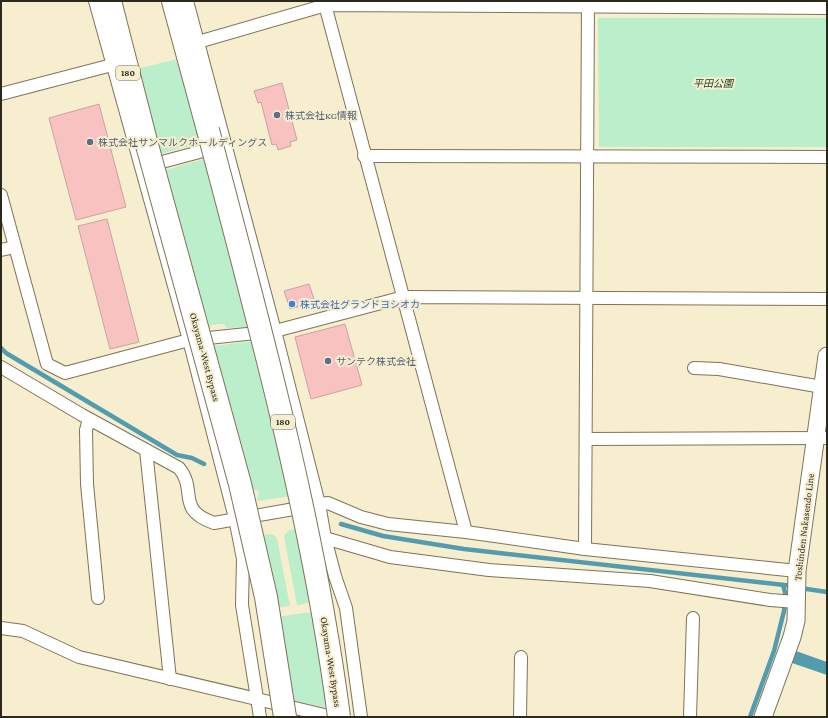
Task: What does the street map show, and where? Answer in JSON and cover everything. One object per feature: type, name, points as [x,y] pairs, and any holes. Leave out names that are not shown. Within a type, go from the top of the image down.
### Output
[{"type":"highway","name":"Okayama-West Bypass","points":[[110,1],[147,145],[240,484],[266,597],[285,717]]},
{"type":"highway","name":"Okayama-West Bypass","points":[[173,1],[263,336],[301,497],[329,642],[339,717]]},
{"type":"main road","name":"Toshinden Nakasendo Line","points":[[763,717],[792,637],[793,592],[821,438],[822,386],[827,362]]},
{"type":"street","points":[[95,1],[235,518],[243,559],[242,605],[260,717]]},
{"type":"street","points":[[187,1],[275,331],[319,504],[325,538],[335,576],[346,608],[361,717]]},
{"type":"street","points":[[198,42],[325,3],[588,4],[827,8]]},
{"type":"street","points":[[325,3],[364,156],[404,297],[466,532]]},
{"type":"street","points":[[585,549],[588,4]]},
{"type":"street","points":[[1,94],[112,65]]},
{"type":"street","points":[[140,168],[226,145]]},
{"type":"street","points":[[364,156],[827,157]]},
{"type":"street","points":[[1,195],[47,364],[65,373],[188,340],[275,331],[404,297],[827,299]]},
{"type":"street","points":[[1,250],[15,247]]},
{"type":"street","points":[[1,368],[89,419],[179,468],[186,476],[192,509],[200,518],[214,523],[235,518],[328,503],[361,517],[388,524],[466,532],[585,549],[793,592]]},
{"type":"street","points":[[694,368],[719,369],[822,386]]},
{"type":"street","points":[[89,419],[86,430],[87,484],[98,598]]},
{"type":"street","points":[[586,439],[821,438]]},
{"type":"street","points":[[146,450],[170,679]]},
{"type":"street","points":[[325,538],[390,556],[489,570],[793,592]]},
{"type":"street","points":[[690,717],[692,618]]},
{"type":"street","points":[[1,628],[22,631],[79,657],[258,701],[333,717]]},
{"type":"street","points":[[520,657],[520,717]]},
{"type":"green space","name":"平田公園","points":[[598,18],[827,18],[827,147],[599,147]]},
{"type":"green space","points":[[178,59],[200,143],[160,154],[136,69]]},
{"type":"green space","points":[[204,159],[251,327],[227,328],[224,324],[211,325],[209,331],[165,170]]},
{"type":"green space","points":[[254,341],[291,496],[257,501],[259,491],[252,489],[213,346]]},
{"type":"green space","points":[[301,528],[315,602],[297,605],[284,536],[289,530]]},
{"type":"green space","points":[[259,535],[274,535],[277,539],[290,606],[275,608]]},
{"type":"green space","points":[[318,611],[333,709],[289,700],[276,617]]},
{"type":"water","points":[[796,651],[827,662],[827,675],[792,663]]},
{"type":"building","points":[[282,83],[297,140],[290,142],[291,146],[278,150],[276,144],[272,145],[261,102],[258,103],[254,91]]},
{"type":"building","points":[[99,104],[126,207],[76,220],[49,118]]},
{"type":"building","points":[[107,219],[139,342],[110,349],[78,226]]},
{"type":"building","points":[[309,284],[315,302],[290,309],[284,291]]},
{"type":"building","points":[[345,324],[362,385],[311,399],[295,337]]},
{"type":"waterway","points":[[1,348],[6,353],[177,455],[192,458],[204,464]]},
{"type":"waterway","points":[[341,524],[383,536],[464,549],[793,586]]},
{"type":"waterway","points":[[750,717],[774,651],[784,611],[786,596],[783,585]]},
{"type":"waterway","points":[[800,588],[827,592]]},
{"type":"place","name":"株式会社KG情報","points":[[277,115]]},
{"type":"place","name":"株式会社サンマルクホールディングス","points":[[90,142]]},
{"type":"place","name":"株式会社グランドヨシオカ","points":[[292,304]]},
{"type":"place","name":"サンテク株式会社","points":[[328,361]]}]
